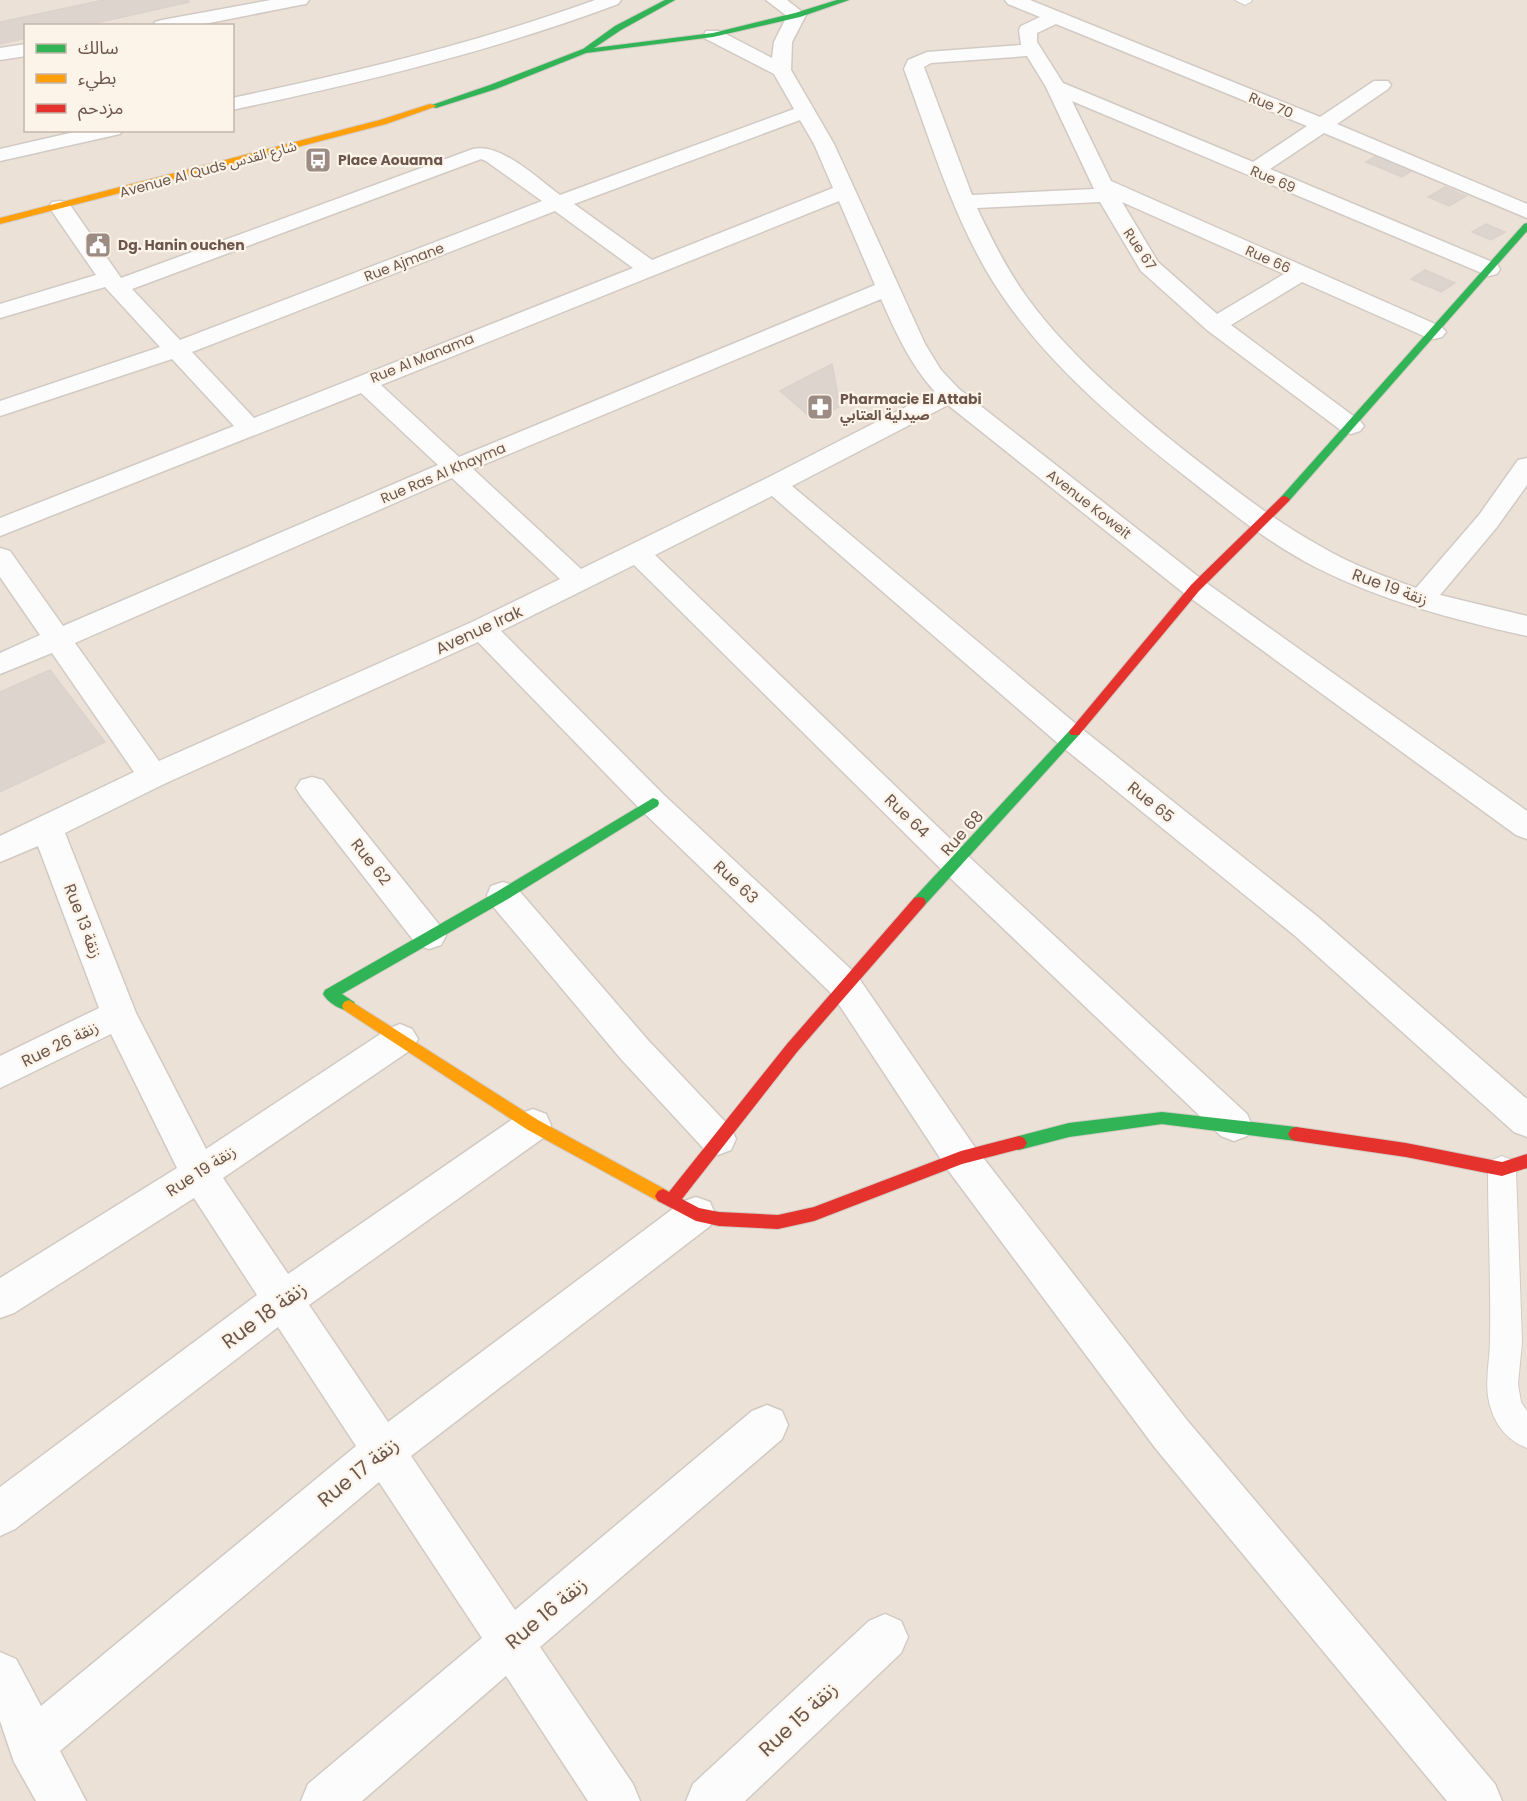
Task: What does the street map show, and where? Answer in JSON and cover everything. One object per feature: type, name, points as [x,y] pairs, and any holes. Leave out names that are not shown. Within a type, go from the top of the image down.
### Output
[{"type":"street","points":[[173,24],[300,0]]},
{"type":"street","points":[[234,104],[438,55],[543,24],[612,0]]},
{"type":"street","points":[[690,21],[781,70],[783,42],[797,15],[775,0]]},
{"type":"street","name":"Avenue Al Quds شارع القدس","points":[[585,51],[713,35],[797,15],[845,0]]},
{"type":"street","name":"Rue 70","points":[[1014,0],[1322,125],[1527,212]]},
{"type":"street","name":"Avenue Al Quds شارع القدس","points":[[0,221],[383,122],[493,87],[585,51],[618,28],[670,4]]},
{"type":"street","points":[[1033,50],[1028,42],[1028,30],[1055,17]]},
{"type":"street","points":[[0,54],[24,50]]},
{"type":"street","name":"Rue 67","points":[[1033,50],[1056,87],[1105,190],[1149,266],[1215,325],[1351,426]]},
{"type":"street","name":"Rue 19 زنقة","points":[[1033,50],[927,58],[914,66],[964,202],[1015,298],[1059,349],[1109,400],[1260,525],[1343,570],[1421,600],[1527,626]]},
{"type":"street","name":"Avenue Koweit","points":[[781,70],[824,144],[913,344],[932,374],[950,394],[1195,588],[1527,827]]},
{"type":"street","points":[[1254,171],[1381,85]]},
{"type":"street","name":"Rue 69","points":[[1056,87],[1489,269]]},
{"type":"street","name":"Rue Ajmane","points":[[0,409],[177,349],[557,203],[806,111]]},
{"type":"street","points":[[0,155],[103,132]]},
{"type":"street","points":[[0,310],[113,283],[480,153],[493,156],[648,268]]},
{"type":"street","name":"Rue Al Manama","points":[[0,528],[844,190]]},
{"type":"street","points":[[964,202],[1105,190]]},
{"type":"street","name":"Rue 66","points":[[1105,190],[1434,332]]},
{"type":"street","points":[[60,207],[113,283],[251,429]]},
{"type":"street","points":[[1260,525],[1351,426],[1527,226]]},
{"type":"street","points":[[1215,325],[1300,274]]},
{"type":"street","name":"Rue Ras Al Khayma","points":[[0,664],[456,467],[888,288]]},
{"type":"street","points":[[363,382],[579,582]]},
{"type":"street","name":"Avenue Irak","points":[[0,850],[153,776],[482,629],[774,485],[950,394]]},
{"type":"street","points":[[1421,600],[1488,521],[1527,466]]},
{"type":"street","name":"Rue 65","points":[[774,485],[1071,737],[1306,927],[1527,1121]]},
{"type":"street","name":"Rue 68","points":[[684,1207],[718,1138],[844,984],[1071,737],[1195,588],[1260,525]]},
{"type":"street","name":"Rue 64","points":[[637,553],[956,864],[1234,1125]]},
{"type":"street","points":[[0,557],[153,776]]},
{"type":"street","name":"Rue 63","points":[[482,629],[653,803],[844,984],[961,1158],[1171,1434],[1478,1801]]},
{"type":"street","name":"Rue 62","points":[[312,788],[429,936]]},
{"type":"street","points":[[653,803],[503,895],[330,994],[533,1125],[684,1207],[719,1219],[778,1222],[814,1214],[961,1158],[1069,1130],[1162,1118],[1234,1125],[1514,1165]]},
{"type":"street","name":"Rue 13 زنقة","points":[[47,828],[119,1014],[198,1174],[616,1801]]},
{"type":"street","points":[[503,895],[634,1049],[718,1138]]},
{"type":"street","name":"Rue 26 زنقة","points":[[0,1073],[119,1014]]},
{"type":"street","name":"Rue 19 زنقة","points":[[0,1300],[198,1174],[400,1039]]},
{"type":"street","name":"Rue 18 زنقة","points":[[0,1514],[283,1300],[533,1125]]},
{"type":"street","name":"Rue 17 زنقة","points":[[31,1745],[383,1451],[684,1207]]},
{"type":"street","name":"Rue 16 زنقة","points":[[325,1801],[767,1425]]},
{"type":"street","name":"Rue 15 زنقة","points":[[710,1801],[885,1637]]},
{"type":"street","points":[[0,1675],[21,1713],[31,1745],[62,1801]]},
{"type":"lane","points":[[1514,1165],[1502,1384],[1506,1407],[1516,1423],[1527,1432]]},
{"type":"shaded area","points":[[0,0],[1527,0],[1527,1801],[0,1801]]},
{"type":"building","points":[[104,0],[187,0],[189,2],[92,24],[24,24],[24,38],[0,44],[0,22]]},
{"type":"building","points":[[1383,152],[1418,167],[1402,177],[1366,162]]},
{"type":"building","points":[[1445,187],[1466,196],[1449,206],[1428,197]]},
{"type":"building","points":[[1486,224],[1505,232],[1491,240],[1472,232]]},
{"type":"building","points":[[1425,270],[1455,283],[1441,292],[1411,279]]},
{"type":"building","points":[[832,364],[840,406],[814,420],[780,391]]},
{"type":"building","points":[[50,670],[105,742],[0,792],[0,692]]},
{"type":"traffic: fast","points":[[587,49],[618,28],[671,0]]},
{"type":"traffic: fast","points":[[433,106],[493,87],[585,51],[713,35],[797,15],[845,0]]},
{"type":"traffic: fast","points":[[1285,499],[1527,226]]},
{"type":"traffic: fast","points":[[919,902],[1075,732]]},
{"type":"traffic: fast","points":[[349,1006],[330,994],[503,895],[653,803]]},
{"type":"traffic: fast","points":[[1019,1143],[1069,1130],[1162,1118],[1296,1134]]},
{"type":"traffic: slow","points":[[0,221],[383,122],[433,106]]},
{"type":"traffic: slow","points":[[349,1006],[533,1125],[663,1196]]},
{"type":"traffic: jam","points":[[1075,732],[1195,588],[1285,499]]},
{"type":"traffic: jam","points":[[672,1200],[792,1048],[919,902]]},
{"type":"traffic: jam","points":[[1296,1134],[1406,1150],[1502,1169],[1527,1161]]},
{"type":"traffic: jam","points":[[663,1196],[696,1214],[719,1219],[778,1222],[814,1214],[961,1158],[1019,1143]]},
{"type":"place","name":"Place Aouama","points":[[318,160]]},
{"type":"place","name":"Dg. Hanin ouchen","points":[[98,245]]},
{"type":"place","name":"Pharmacie El Attabi صيدلية العتابي","points":[[820,407]]}]
